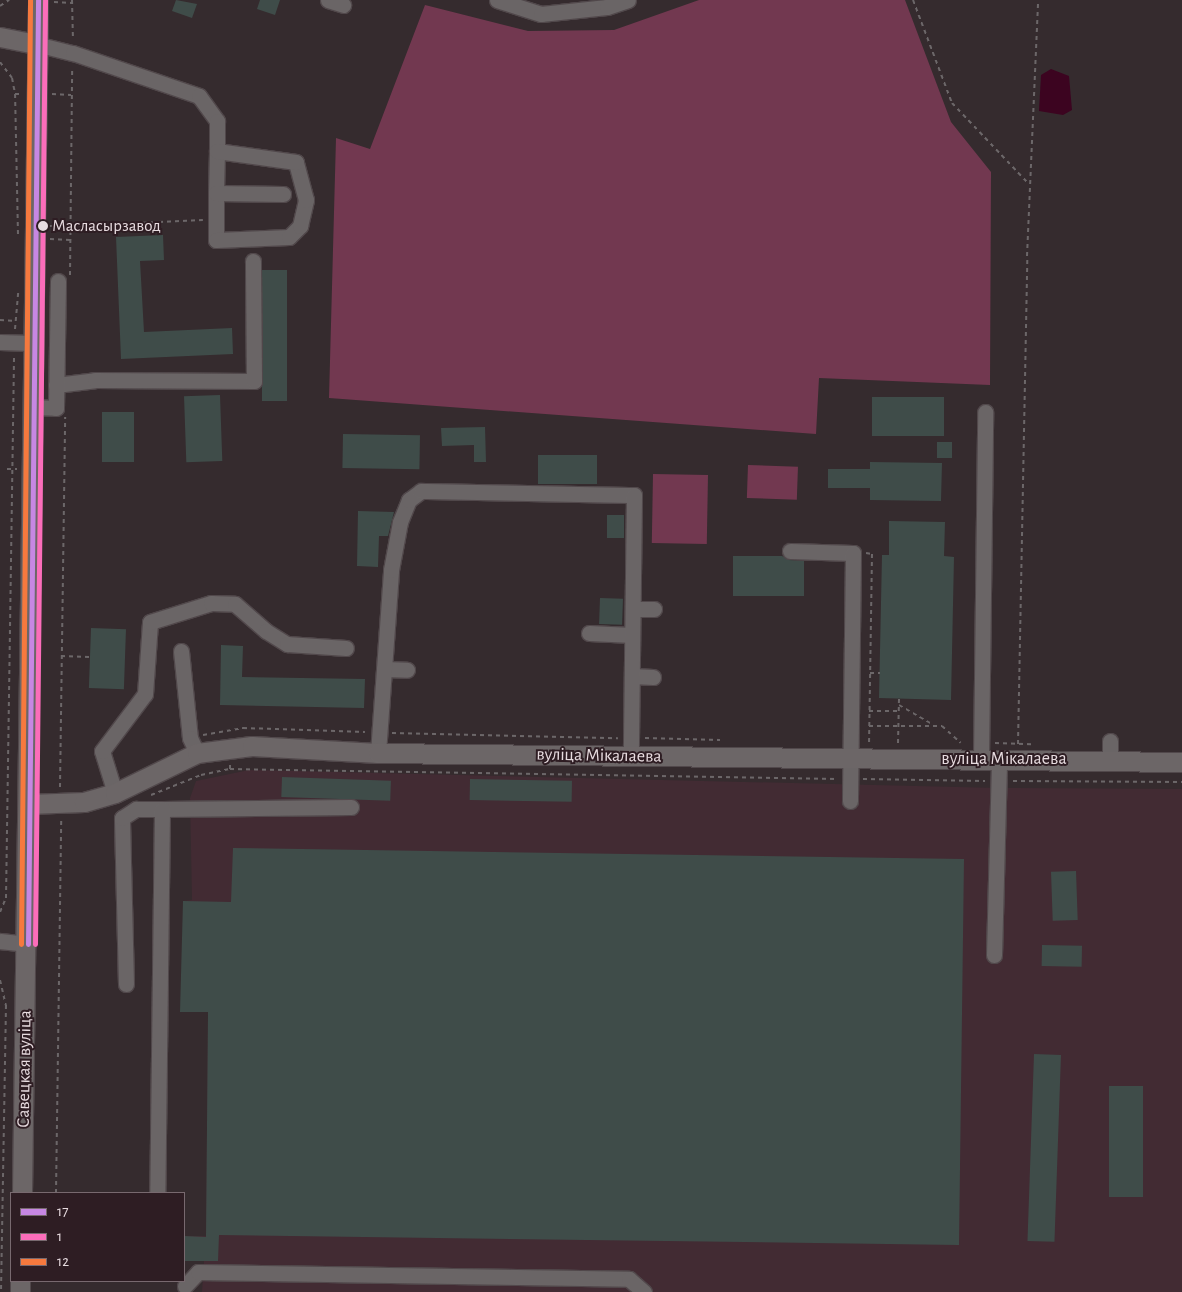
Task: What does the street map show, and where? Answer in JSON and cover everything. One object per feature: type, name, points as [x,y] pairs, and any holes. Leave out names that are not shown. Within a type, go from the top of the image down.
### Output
[{"type":"main road","name":"Савецкая вуліца","points":[[22,1192],[28,944],[32,408],[16,343],[35,94],[38,0]]},
{"type":"main road","points":[[0,37],[36,44]]},
{"type":"main road","name":"вуліца Мікалаева","points":[[28,804],[60,804],[127,798],[197,753],[228,740],[252,746],[378,753],[990,759],[1110,751],[1182,762]]},
{"type":"street","points":[[328,0],[344,5]]},
{"type":"street","points":[[497,0],[540,14],[607,7],[628,0]]},
{"type":"street","points":[[36,44],[73,52],[198,96],[217,121],[216,240],[289,237],[300,226],[306,200],[296,162],[217,151]]},
{"type":"street","points":[[216,193],[283,194]]},
{"type":"street","points":[[56,385],[94,380],[254,381],[254,261]]},
{"type":"street","points":[[32,408],[56,408],[58,281]]},
{"type":"street","points":[[985,412],[990,759],[998,781],[994,955]]},
{"type":"street","points":[[378,753],[390,570],[400,522],[409,500],[421,490],[634,495],[631,756]]},
{"type":"street","points":[[400,522],[415,524]]},
{"type":"street","points":[[790,552],[853,553],[850,801]]},
{"type":"street","points":[[126,984],[122,818],[127,798],[102,751],[145,694],[150,622],[211,603],[236,604],[266,631],[287,644],[346,648]]},
{"type":"street","points":[[633,609],[654,609]]},
{"type":"street","points":[[589,634],[632,635]]},
{"type":"street","points":[[181,651],[190,738],[197,753]]},
{"type":"street","points":[[384,669],[407,670]]},
{"type":"street","points":[[632,676],[653,677]]},
{"type":"street","points":[[127,798],[162,809],[351,807]]},
{"type":"street","points":[[157,1192],[162,809]]},
{"type":"street","points":[[0,941],[28,944]]},
{"type":"street","points":[[185,1286],[198,1272],[628,1279],[644,1292]]},
{"type":"path","points":[[0,6],[9,0]]},
{"type":"path","points":[[54,0],[72,2]]},
{"type":"path","points":[[914,0],[952,103],[1029,184]]},
{"type":"path","points":[[1018,744],[1029,184],[1036,0]]},
{"type":"path","points":[[0,62],[12,78],[15,94],[18,237]]},
{"type":"path","points":[[15,94],[71,95]]},
{"type":"path","points":[[71,226],[216,220]]},
{"type":"path","points":[[50,239],[70,240]]},
{"type":"path","points":[[0,912],[6,898],[18,288]]},
{"type":"path","points":[[0,320],[16,321]]},
{"type":"path","points":[[853,553],[872,554],[868,743]]},
{"type":"path","points":[[62,656],[89,658]]},
{"type":"path","points":[[870,673],[880,673]]},
{"type":"path","points":[[898,743],[899,698]]},
{"type":"path","points":[[899,705],[935,726]]},
{"type":"path","points":[[869,710],[899,711]]},
{"type":"path","points":[[869,726],[942,726],[961,743]]},
{"type":"path","points":[[228,740],[230,770]]},
{"type":"path","points":[[127,798],[201,775],[230,770],[1182,782]]},
{"type":"path","points":[[56,1192],[60,804]]},
{"type":"path","points":[[0,980],[6,1005],[1,1292]]},
{"type":"shaded area","points":[[699,0],[905,0],[951,122],[991,172],[990,385],[819,378],[816,434],[329,398],[336,138],[370,149],[425,5],[528,31],[614,30]]},
{"type":"shaded area","points":[[1051,69],[1069,76],[1072,110],[1063,115],[1039,111],[1041,75]]},
{"type":"shaded area","points":[[748,465],[798,467],[797,500],[747,498]]},
{"type":"shaded area","points":[[653,474],[708,475],[707,544],[652,543]]},
{"type":"shaded area","points":[[249,770],[998,788],[1182,789],[1182,1292],[202,1292],[204,1261],[185,1261],[185,1236],[206,1236],[208,1012],[183,901],[192,900],[190,798],[196,781]]},
{"type":"building","points":[[176,0],[197,4],[192,18],[172,11]]},
{"type":"building","points":[[260,0],[280,0],[275,15],[257,9]]},
{"type":"building","points":[[163,235],[164,260],[140,261],[144,332],[232,328],[233,354],[121,359],[116,237]]},
{"type":"building","points":[[262,270],[287,270],[287,401],[262,401]]},
{"type":"building","points":[[220,395],[222,461],[186,462],[184,396]]},
{"type":"building","points":[[872,397],[944,397],[944,436],[872,436]]},
{"type":"building","points":[[102,412],[134,412],[134,462],[102,462]]},
{"type":"building","points":[[485,427],[486,462],[474,462],[474,445],[442,446],[441,428]]},
{"type":"building","points":[[343,434],[420,435],[419,469],[342,468]]},
{"type":"building","points":[[937,442],[952,442],[952,458],[937,458]]},
{"type":"building","points":[[538,455],[597,455],[597,484],[538,484]]},
{"type":"building","points":[[870,462],[942,463],[941,501],[870,500],[870,488],[828,488],[828,469],[870,469]]},
{"type":"building","points":[[358,511],[394,512],[388,536],[379,536],[378,567],[357,566]]},
{"type":"building","points":[[607,515],[624,515],[624,538],[607,538]]},
{"type":"building","points":[[889,521],[945,522],[944,556],[954,557],[951,700],[879,698],[882,555],[889,555]]},
{"type":"building","points":[[733,556],[782,556],[789,560],[804,561],[804,596],[733,596]]},
{"type":"building","points":[[600,598],[623,599],[622,625],[599,624]]},
{"type":"building","points":[[91,628],[126,629],[124,689],[89,688]]},
{"type":"building","points":[[221,645],[243,646],[242,677],[365,679],[364,708],[220,705]]},
{"type":"building","points":[[282,777],[391,781],[390,801],[281,797]]},
{"type":"building","points":[[470,779],[572,781],[572,802],[470,800]]},
{"type":"building","points":[[233,848],[964,859],[959,1245],[219,1235],[218,1261],[185,1261],[185,1236],[206,1237],[208,1012],[180,1012],[183,901],[231,902]]},
{"type":"building","points":[[1076,871],[1078,920],[1053,921],[1051,872]]},
{"type":"building","points":[[1042,945],[1082,946],[1082,967],[1042,966]]},
{"type":"building","points":[[1034,1054],[1061,1055],[1054,1242],[1027,1241]]},
{"type":"building","points":[[1109,1086],[1143,1086],[1143,1197],[1109,1197]]},
{"type":"transit line","name":"12","points":[[21,944],[30,0]]},
{"type":"transit line","name":"17","points":[[28,944],[38,0]]},
{"type":"transit line","name":"1","points":[[35,944],[45,0]]},
{"type":"place","name":"Масласырзавод","points":[[43,226]]}]
